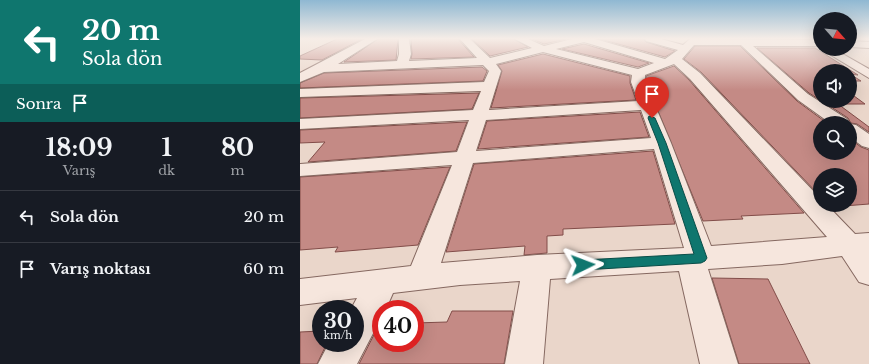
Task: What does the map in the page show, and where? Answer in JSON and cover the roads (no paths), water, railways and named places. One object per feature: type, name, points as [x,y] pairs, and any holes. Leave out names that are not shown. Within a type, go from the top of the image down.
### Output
[{"type":"street","points":[[300,78],[343,56]]},
{"type":"street","points":[[402,65],[404,56]]},
{"type":"street","points":[[422,277],[495,71],[481,56]]},
{"type":"street","points":[[322,68],[488,62],[513,56]]},
{"type":"street","points":[[572,56],[639,72],[671,56]]},
{"type":"street","points":[[686,56],[695,76],[859,244],[869,273]]},
{"type":"street","points":[[758,56],[803,98],[830,116]]},
{"type":"street","points":[[838,56],[869,74]]},
{"type":"street","points":[[639,72],[638,82],[662,143],[696,258],[719,364]]},
{"type":"street","points":[[300,93],[490,86]]},
{"type":"street","points":[[300,124],[646,105]]},
{"type":"street","points":[[857,134],[869,142]]},
{"type":"street","points":[[300,170],[464,159],[565,149],[662,143]]},
{"type":"street","points":[[300,292],[422,277],[537,268],[782,253],[859,244]]},
{"type":"street","points":[[524,364],[537,268]]},
{"type":"street","points":[[364,316],[384,282]]},
{"type":"street","points":[[337,364],[344,352]]}]
